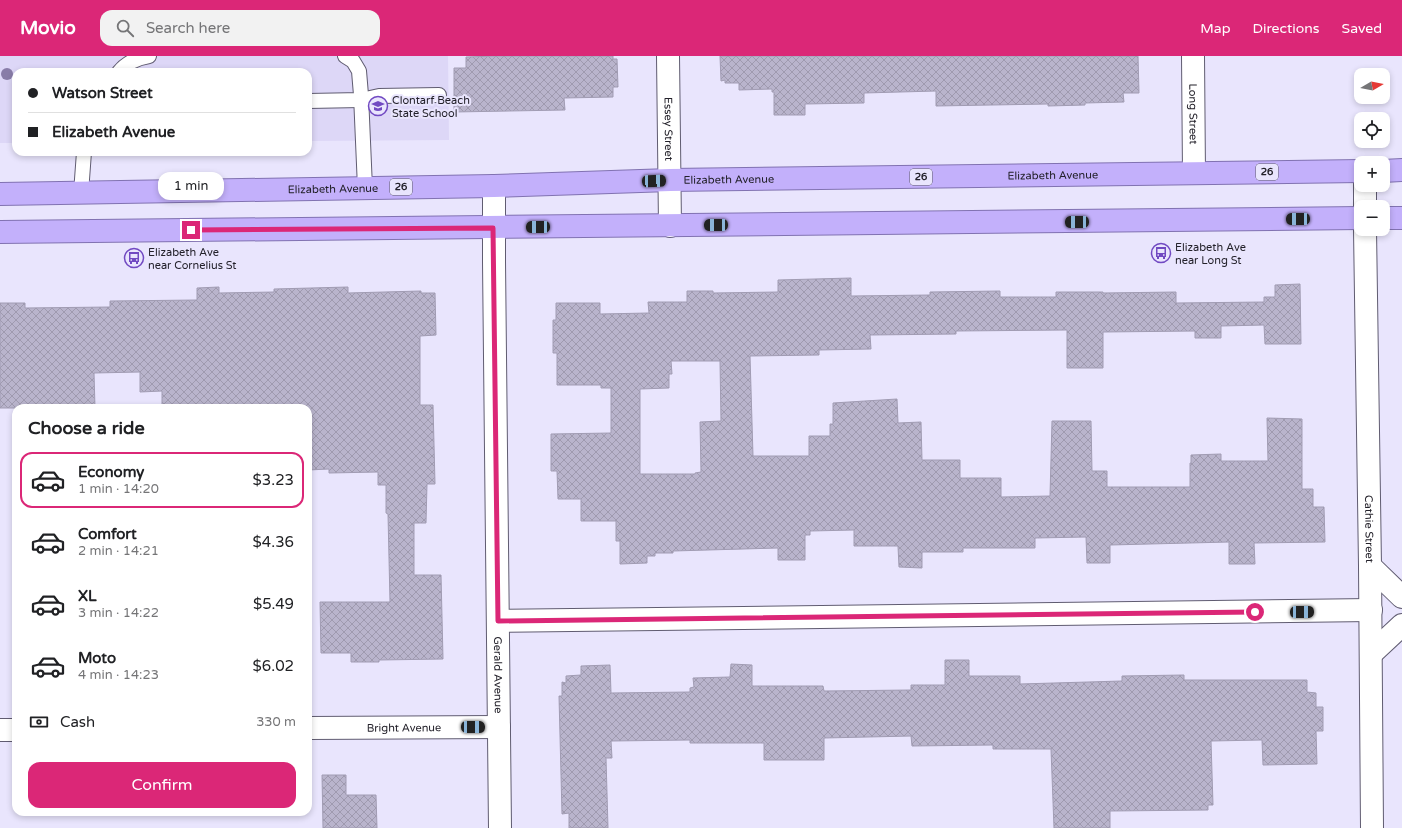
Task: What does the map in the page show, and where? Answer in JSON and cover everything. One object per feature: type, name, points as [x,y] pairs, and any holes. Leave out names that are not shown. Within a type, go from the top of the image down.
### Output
[{"type":"highway","points":[[1390,171],[1402,170]]},
{"type":"highway","name":"Elizabeth Avenue","points":[[0,194],[494,186],[670,180],[1354,171]]},
{"type":"highway","points":[[0,232],[1354,218]]},
{"type":"highway","points":[[1390,218],[1402,218]]},
{"type":"street","name":"Essey Street","points":[[668,56],[670,226]]},
{"type":"street","name":"Long Street","points":[[1192,56],[1194,173]]},
{"type":"street","name":"Gerald Avenue","points":[[494,186],[493,228],[500,828]]},
{"type":"street","name":"Cathie Street","points":[[1365,236],[1371,610],[1372,828]]},
{"type":"street","points":[[1370,566],[1402,598]]},
{"type":"street","points":[[498,621],[1371,610]]},
{"type":"street","points":[[1371,654],[1402,625]]},
{"type":"street","name":"Bright Avenue","points":[[312,728],[499,728]]},
{"type":"street","points":[[0,730],[12,730]]},
{"type":"lane","points":[[123,68],[134,60],[149,56]]},
{"type":"lane","points":[[345,56],[353,61],[359,71],[364,188]]},
{"type":"lane","points":[[312,101],[361,100],[379,96],[439,95]]},
{"type":"lane","points":[[81,192],[84,156]]},
{"type":"shaded area","name":"Clontarf Beach State School","points":[[0,56],[448,56],[449,140],[312,141],[312,68],[12,68],[12,143],[0,143]]},
{"type":"building","points":[[613,56],[613,59],[617,59],[618,87],[613,87],[613,97],[564,98],[565,110],[454,112],[454,68],[466,68],[466,57]]},
{"type":"building","points":[[720,56],[1138,56],[1139,93],[1123,93],[1124,102],[1085,103],[1085,105],[1048,106],[1048,104],[936,106],[936,91],[864,93],[864,103],[805,104],[805,115],[774,115],[774,92],[772,92],[772,89],[739,90],[739,83],[725,83],[725,80],[721,81]]},
{"type":"building","points":[[851,278],[851,296],[930,295],[930,292],[1000,291],[1000,297],[1056,297],[1056,292],[1176,292],[1176,303],[1264,302],[1264,297],[1275,297],[1275,285],[1300,284],[1301,344],[1265,344],[1264,325],[1221,326],[1221,338],[1195,338],[1195,331],[1103,332],[1103,368],[1067,368],[1067,330],[956,331],[956,334],[870,335],[871,349],[819,350],[819,355],[750,356],[753,456],[809,456],[809,436],[830,436],[830,424],[833,424],[833,403],[897,399],[898,423],[921,422],[922,460],[960,460],[960,478],[1001,478],[1001,497],[1050,496],[1052,421],[1091,421],[1092,471],[1107,471],[1107,487],[1190,487],[1191,455],[1221,454],[1221,461],[1268,461],[1267,418],[1302,419],[1302,489],[1313,489],[1313,507],[1324,507],[1325,542],[1254,543],[1255,564],[1229,564],[1229,542],[1110,545],[1110,563],[1087,563],[1086,537],[1035,538],[1035,548],[963,548],[963,552],[922,552],[922,568],[899,567],[898,546],[854,546],[854,530],[810,531],[810,535],[805,535],[805,560],[778,560],[778,548],[673,551],[673,553],[655,553],[655,556],[647,556],[647,563],[620,564],[620,541],[616,541],[616,521],[581,521],[581,499],[558,499],[557,471],[551,471],[551,434],[611,433],[611,388],[601,388],[601,385],[557,385],[557,353],[553,353],[553,320],[556,320],[556,303],[600,303],[600,314],[649,313],[648,302],[687,302],[687,291],[713,291],[713,293],[778,292],[778,280]],"holes":[[[671,361],[720,361],[721,421],[700,422],[701,472],[695,474],[640,474],[640,389],[669,388],[669,374],[672,374]]]},
{"type":"building","points":[[219,287],[219,293],[274,292],[274,289],[348,287],[348,293],[421,291],[421,293],[435,293],[436,335],[420,336],[420,405],[433,405],[435,484],[427,484],[426,523],[414,523],[414,575],[441,575],[443,659],[351,662],[351,653],[321,653],[320,602],[390,602],[388,514],[386,513],[386,485],[378,485],[378,472],[329,473],[329,469],[312,470],[312,404],[162,404],[162,391],[140,392],[140,372],[94,373],[95,404],[12,404],[12,408],[0,408],[0,303],[25,303],[25,308],[110,307],[110,301],[197,300],[197,288]]},
{"type":"building","points":[[945,660],[969,660],[969,676],[1020,676],[1020,684],[1122,681],[1122,676],[1184,675],[1184,680],[1307,680],[1307,692],[1316,693],[1316,707],[1323,707],[1323,731],[1316,731],[1317,764],[1263,765],[1262,740],[1211,741],[1213,805],[1208,805],[1208,810],[1110,811],[1110,828],[1054,828],[1051,749],[993,749],[993,745],[912,746],[911,736],[824,738],[824,760],[764,760],[764,743],[690,743],[690,740],[611,741],[612,758],[606,758],[608,828],[569,828],[569,813],[562,814],[559,696],[562,696],[562,682],[566,683],[566,676],[581,675],[581,666],[610,665],[611,693],[690,692],[690,688],[694,687],[693,678],[730,677],[731,664],[752,665],[752,686],[823,686],[824,691],[911,690],[911,685],[945,685]]},
{"type":"building","points":[[322,775],[346,775],[346,795],[376,795],[377,828],[323,828]]},
{"type":"place","name":"Clontarf Beach State School","points":[[378,106]]},
{"type":"place","name":"Elizabeth Ave near Long St","points":[[1161,253]]},
{"type":"place","name":"Elizabeth Ave near Cornelius St","points":[[134,258]]},
{"type":"route","points":[[191,230],[493,228],[498,621],[1255,612]]}]
